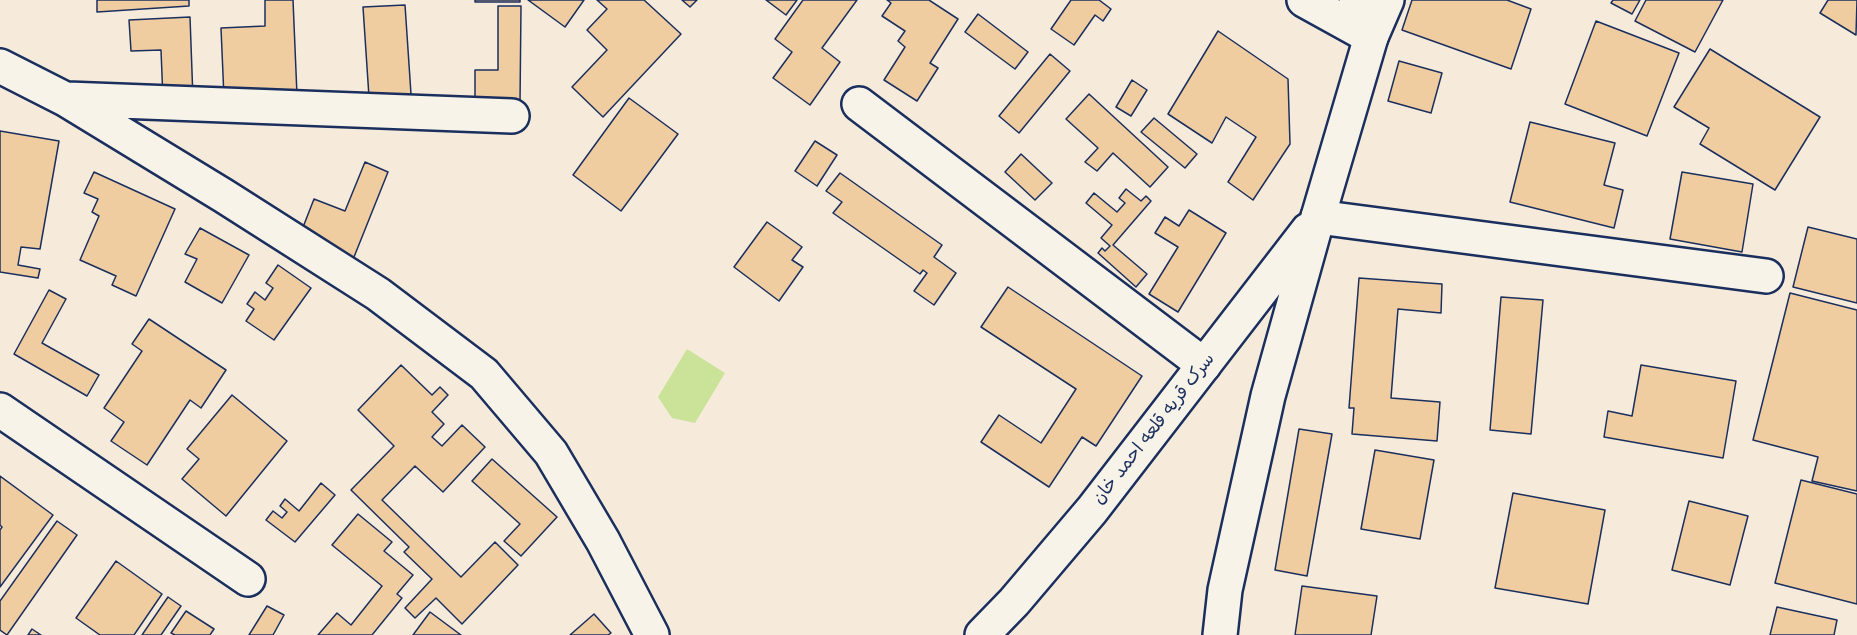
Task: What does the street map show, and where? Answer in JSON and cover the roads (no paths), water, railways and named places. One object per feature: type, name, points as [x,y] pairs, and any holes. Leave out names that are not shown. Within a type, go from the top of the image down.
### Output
[{"type":"street","points":[[1304,0],[1371,37]]},
{"type":"street","points":[[1356,0],[1371,37]]},
{"type":"street","name":"سرک قریه قلعه احمد خان","points":[[1220,635],[1225,590],[1268,396],[1371,37],[1387,0]]},
{"type":"street","points":[[0,66],[65,99],[224,196],[378,294],[484,374],[551,453],[603,541],[652,635]]},
{"type":"street","points":[[65,99],[512,116]]},
{"type":"street","points":[[859,104],[1204,365]]},
{"type":"street","points":[[1318,217],[1766,276]]},
{"type":"street","name":"سرک قریه قلعه احمد خان","points":[[982,635],[1014,602],[1092,510],[1318,217]]},
{"type":"street","points":[[0,410],[248,579]]}]
